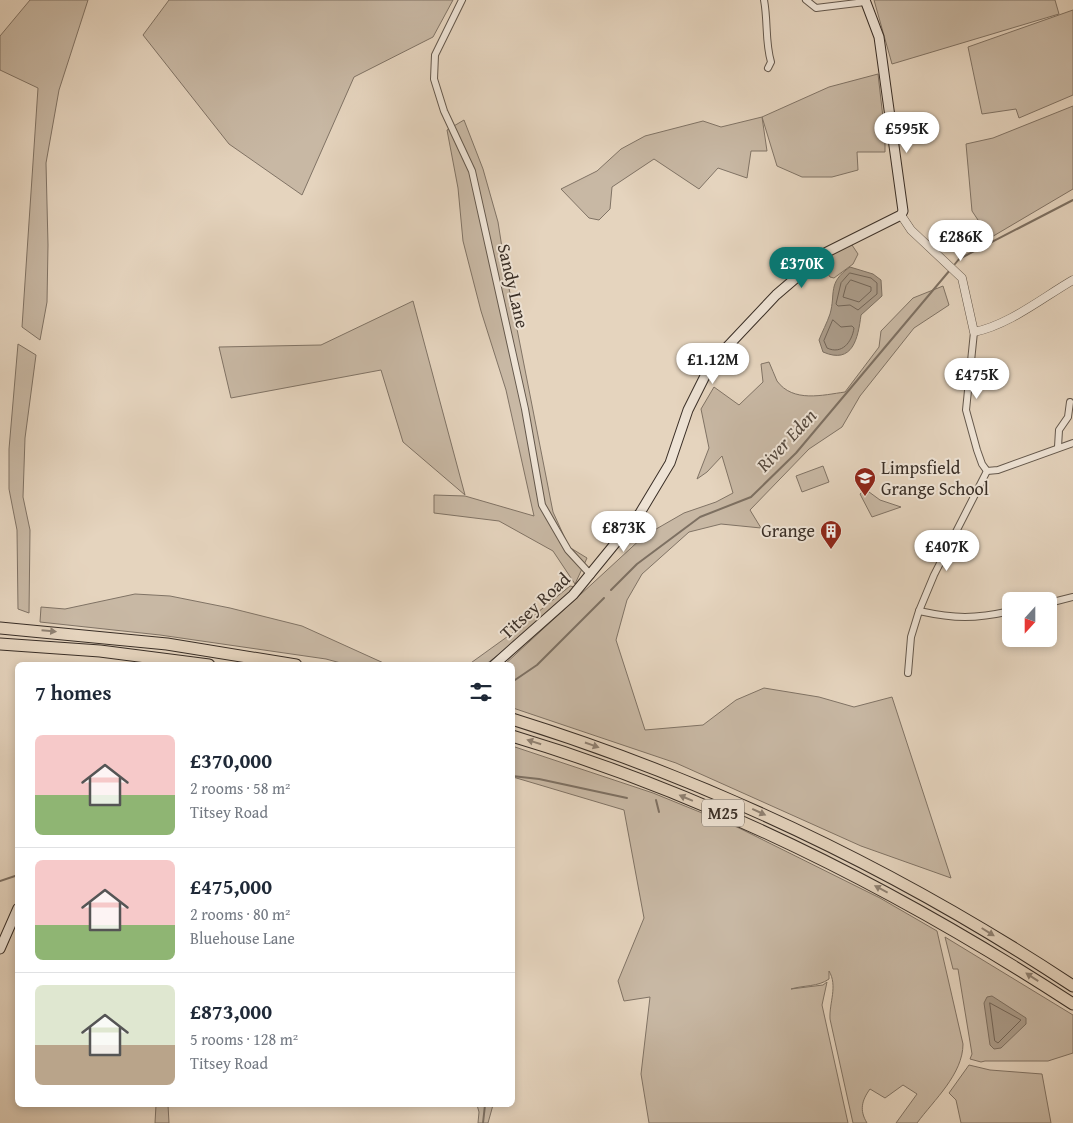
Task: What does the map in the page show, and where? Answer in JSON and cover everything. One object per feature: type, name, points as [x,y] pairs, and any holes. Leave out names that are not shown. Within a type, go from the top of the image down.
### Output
[{"type":"highway","points":[[0,628],[141,641],[277,662]]},
{"type":"highway","points":[[0,644],[100,651],[186,662]]},
{"type":"highway","name":"M25","points":[[515,720],[624,757],[719,794],[815,838],[947,907],[1073,986]]},
{"type":"highway","name":"M25","points":[[515,737],[616,770],[753,826],[823,858],[924,912],[1073,1004]]},
{"type":"main road","points":[[865,1],[879,37],[903,211],[900,215]]},
{"type":"main road","name":"Titsey Road","points":[[498,662],[552,616],[591,575],[640,513],[670,463],[688,410],[711,364],[776,295],[825,253],[900,215]]},
{"type":"main road","points":[[0,949],[15,915]]},
{"type":"street","name":"Sandy Lane","points":[[462,0],[434,55],[434,79],[444,111],[472,171],[525,409],[542,505],[568,550],[591,575]]},
{"type":"street","points":[[764,0],[771,62],[768,68]]},
{"type":"street","points":[[806,0],[816,8],[865,1]]},
{"type":"street","points":[[900,215],[911,230],[962,278],[974,332],[966,410],[977,450],[982,464],[987,471]]},
{"type":"street","points":[[974,332],[986,329],[1011,316],[1073,280]]},
{"type":"street","points":[[1058,448],[1059,430],[1068,417],[1070,402]]},
{"type":"street","points":[[987,471],[998,470],[1073,443]]},
{"type":"street","points":[[908,673],[911,637],[919,611],[934,575],[987,471]]},
{"type":"street","points":[[1058,601],[1073,597]]},
{"type":"street","points":[[919,611],[950,617],[972,618],[1002,613]]},
{"type":"shaded area","points":[[30,0],[88,0],[59,90],[46,163],[47,302],[40,340],[22,327],[38,88],[0,70],[0,36]]},
{"type":"shaded area","points":[[169,0],[453,0],[433,37],[354,77],[302,195],[229,144],[143,35]]},
{"type":"shaded area","points":[[874,0],[1055,0],[1059,14],[892,64]]},
{"type":"shaded area","points":[[1073,10],[1073,95],[1019,118],[1016,109],[982,114],[968,47]]},
{"type":"shaded area","points":[[878,74],[885,135],[885,152],[857,152],[858,170],[832,177],[802,177],[777,166],[762,117],[829,87]]},
{"type":"shaded area","points":[[1073,106],[1073,189],[990,238],[972,211],[966,144],[993,138]]},
{"type":"shaded area","points":[[762,117],[767,151],[751,151],[747,178],[718,168],[699,189],[654,159],[612,187],[610,209],[599,220],[589,218],[561,189],[597,171],[621,149],[645,136],[703,121],[721,127]]},
{"type":"shaded area","points":[[464,120],[483,169],[498,222],[506,273],[553,512],[569,547],[587,558],[575,584],[553,551],[499,521],[434,513],[434,495],[465,496],[534,516],[506,390],[481,311],[463,241],[458,188],[447,130]]},
{"type":"shaded area","points":[[850,242],[858,254],[853,264],[834,278],[830,277],[824,268],[833,259],[828,253]]},
{"type":"shaded area","points":[[943,286],[949,305],[914,328],[860,396],[842,427],[809,449],[750,510],[761,528],[721,524],[689,532],[642,574],[627,600],[616,640],[645,730],[703,725],[736,700],[764,688],[819,697],[854,707],[892,697],[951,878],[861,846],[676,763],[515,709],[515,662],[507,662],[644,536],[684,513],[716,502],[733,493],[722,456],[707,472],[697,479],[709,448],[701,409],[714,387],[739,405],[763,382],[761,364],[769,362],[777,381],[791,392],[800,395],[818,396],[845,392],[879,347],[881,331],[913,298]]},
{"type":"shaded area","points":[[413,301],[465,495],[403,442],[381,370],[231,398],[219,347],[321,345]]},
{"type":"shaded area","points":[[18,344],[36,355],[25,438],[23,497],[30,530],[29,613],[18,609],[17,530],[9,489],[9,449]]},
{"type":"shaded area","points":[[823,466],[829,482],[802,492],[796,476]]},
{"type":"shaded area","points":[[865,489],[880,500],[901,507],[872,517],[860,494]]},
{"type":"shaded area","points":[[570,586],[575,587],[520,638],[489,662],[472,662],[511,634]]},
{"type":"shaded area","points":[[135,594],[170,596],[230,608],[302,626],[381,662],[337,662],[160,635],[40,622],[41,607],[65,609]]},
{"type":"shaded area","points":[[515,747],[653,793],[739,828],[880,898],[937,931],[963,1044],[962,1055],[953,1076],[917,1123],[896,1123],[917,1094],[903,1085],[885,1098],[870,1089],[865,1097],[862,1109],[867,1123],[853,1123],[830,1019],[833,983],[829,971],[829,979],[825,982],[791,989],[823,985],[827,982],[822,1005],[848,1123],[649,1123],[641,1074],[650,997],[624,1001],[618,981],[644,918],[624,810],[515,778]]},
{"type":"shaded area","points":[[945,937],[1073,1015],[1073,1053],[1048,1061],[981,1062],[970,1059],[972,1054],[958,969],[953,969]]},
{"type":"shaded area","points":[[969,1065],[990,1070],[1042,1074],[1051,1123],[961,1123],[956,1100],[949,1093]]},
{"type":"shaded area","points":[[156,1107],[168,1107],[169,1123],[155,1123]]},
{"type":"shaded area","points":[[478,1107],[492,1107],[488,1123],[478,1123]]},
{"type":"water","points":[[850,267],[873,274],[881,280],[882,296],[861,315],[856,340],[852,347],[841,355],[833,355],[823,352],[819,340],[832,307],[835,283]]},
{"type":"water","points":[[992,996],[1026,1018],[1026,1024],[1001,1048],[994,1049],[990,1045],[984,1003],[987,997]]},
{"type":"waterway","name":"River Eden","points":[[955,264],[959,259],[1073,200]]},
{"type":"waterway","name":"River Eden","points":[[611,590],[637,564],[700,517],[751,497],[796,453],[950,270]]},
{"type":"waterway","name":"River Eden","points":[[515,680],[537,665],[604,598]]},
{"type":"waterway","points":[[515,776],[539,779],[627,798]]},
{"type":"waterway","points":[[656,800],[659,812]]},
{"type":"waterway","name":"River Eden","points":[[0,881],[15,876]]},
{"type":"waterway","points":[[483,1123],[485,1107]]},
{"type":"place","name":"Limpsfield Grange School","points":[[865,497]]},
{"type":"place","name":"Grange","points":[[831,550]]}]
